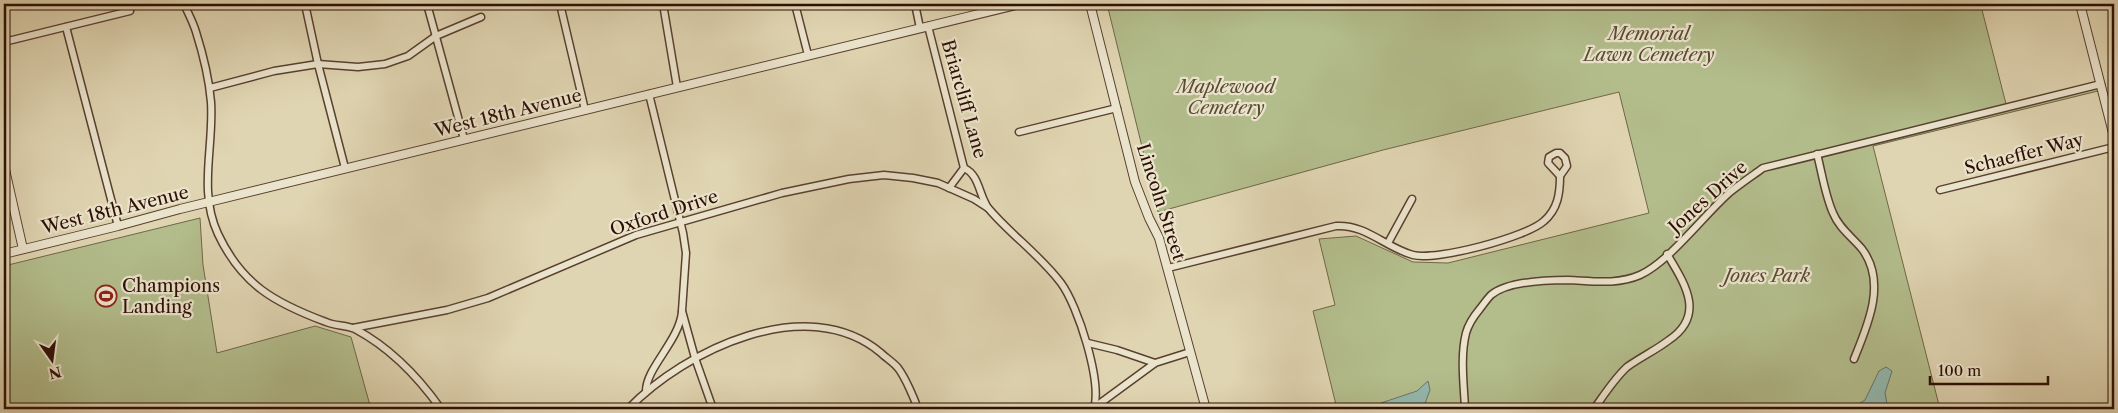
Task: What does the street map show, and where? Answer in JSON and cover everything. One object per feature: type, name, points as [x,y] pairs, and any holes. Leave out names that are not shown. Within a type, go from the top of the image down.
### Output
[{"type":"street","points":[[4,42],[130,12],[128,4]]},
{"type":"street","points":[[184,4],[196,31],[210,88],[212,136],[208,175],[208,202],[217,233],[233,260],[254,285],[284,305],[328,323],[353,328],[387,351],[414,378],[440,409]]},
{"type":"street","points":[[305,4],[318,64],[345,168]]},
{"type":"street","points":[[427,4],[464,139]]},
{"type":"street","points":[[560,4],[585,110]]},
{"type":"street","points":[[663,4],[677,88]]},
{"type":"street","points":[[796,4],[808,55]]},
{"type":"street","name":"Briarcliff Lane","points":[[915,4],[924,27],[964,168],[972,174],[988,208],[1034,252],[1062,284],[1088,343],[1092,362],[1094,408]]},
{"type":"street","name":"West 18th Avenue","points":[[4,254],[345,168],[1018,4]]},
{"type":"street","name":"Lincoln Street","points":[[1090,4],[1135,182],[1149,218],[1160,238],[1206,409]]},
{"type":"street","points":[[2080,4],[2114,137]]},
{"type":"street","points":[[210,88],[274,72],[318,64],[358,67],[385,64],[408,56],[436,36],[481,17]]},
{"type":"street","points":[[66,27],[118,226]]},
{"type":"street","name":"Jones Drive","points":[[1465,409],[1463,352],[1466,332],[1477,313],[1491,295],[1507,287],[1526,282],[1626,280],[1651,268],[1730,192],[1763,168],[2101,84]]},
{"type":"street","points":[[646,391],[649,375],[671,344],[682,311],[686,253],[682,221],[649,94]]},
{"type":"street","points":[[1019,132],[1116,108]]},
{"type":"street","name":"Schaeffer Way","points":[[1940,190],[2114,148]]},
{"type":"street","points":[[1817,154],[1833,215],[1862,250],[1871,265],[1875,279],[1874,296],[1861,342],[1854,359]]},
{"type":"street","points":[[4,165],[23,249]]},
{"type":"street","points":[[949,188],[964,168]]},
{"type":"street","name":"Oxford Drive","points":[[353,328],[429,315],[488,298],[636,235],[782,193],[848,179],[884,174],[938,183],[974,199],[988,208]]},
{"type":"street","points":[[1168,268],[1336,226],[1349,225],[1414,255],[1432,257],[1456,253],[1518,236],[1534,229],[1545,221],[1554,210],[1560,187],[1560,176]]},
{"type":"street","points":[[1388,243],[1412,199]]},
{"type":"street","points":[[1594,409],[1614,381],[1627,368],[1649,351],[1670,340],[1685,327],[1690,315],[1690,303],[1685,286],[1667,254]]},
{"type":"street","points":[[682,311],[713,409]]},
{"type":"street","points":[[628,409],[646,391],[696,358],[724,345],[777,328],[806,326],[834,330],[855,336],[864,341],[898,368],[918,409]]},
{"type":"street","points":[[1088,343],[1117,350],[1155,363]]},
{"type":"street","points":[[1094,408],[1155,363],[1190,352]]},
{"type":"green space","name":"Jones Park","points":[[1107,4],[1989,4],[1981,6],[2006,104],[2096,82],[2098,91],[1873,146],[1940,409],[1337,409],[1313,311],[1335,305],[1319,239],[1356,236],[1413,262],[1448,263],[1649,213],[1619,92],[1383,150],[1158,212]]},
{"type":"green space","name":"Champions Landing","points":[[200,218],[203,265],[217,353],[315,326],[351,337],[371,409],[4,409],[4,266]]},
{"type":"water","points":[[1886,367],[1892,371],[1885,393],[1888,409],[1850,409],[1865,400],[1879,371]]},
{"type":"water","points":[[1428,381],[1430,390],[1423,409],[1374,409],[1381,403],[1417,391]]},
{"type":"place","name":"Champions Landing","points":[[106,296]]},
{"type":"park label","name":"Memorial Lawn Cemetery","points":[[1649,44]]},
{"type":"park label","name":"Maplewood Cemetery","points":[[1226,97]]}]
